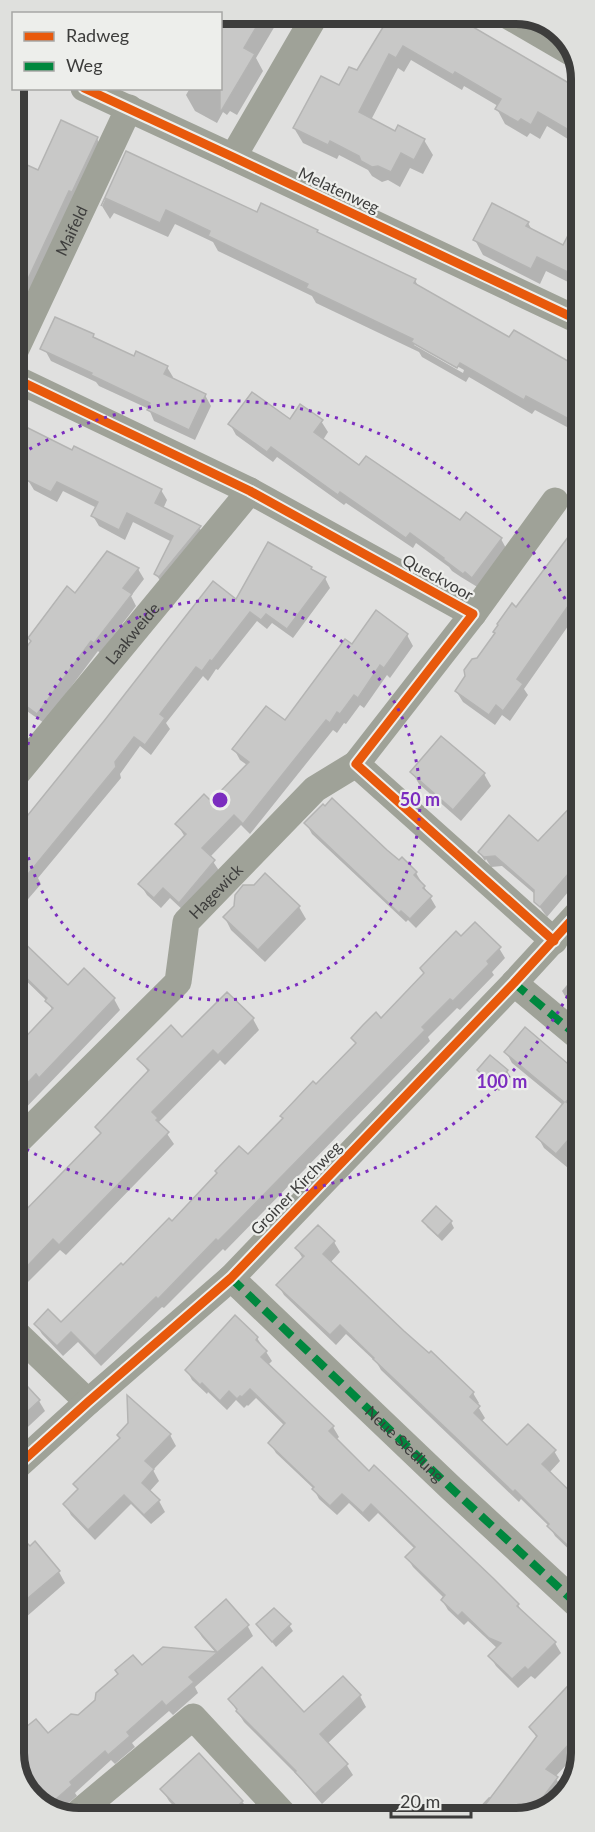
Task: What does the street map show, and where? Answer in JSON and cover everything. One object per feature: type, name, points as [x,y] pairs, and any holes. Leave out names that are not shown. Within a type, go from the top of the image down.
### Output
[{"type":"street","points":[[234,156],[310,24]]},
{"type":"street","points":[[524,25],[560,46]]},
{"type":"street","name":"Melatenweg","points":[[88,90],[234,156],[571,317]]},
{"type":"street","name":"Maifeld","points":[[24,332],[129,108]]},
{"type":"street","name":"Queckvoor","points":[[24,383],[250,491],[473,614]]},
{"type":"street","name":"Laakweide","points":[[24,765],[250,491]]},
{"type":"street","name":"Queckvoor","points":[[356,764],[473,614],[555,501]]},
{"type":"street","points":[[356,764],[554,941]]},
{"type":"street","name":"Hagewick","points":[[24,1135],[178,982],[186,922],[315,789],[356,764]]},
{"type":"street","name":"Groiner Kirchweg","points":[[24,1460],[231,1278],[571,921]]},
{"type":"street","points":[[513,983],[571,1031]]},
{"type":"street","name":"Neue Siedlung","points":[[231,1278],[571,1599]]},
{"type":"street","points":[[24,1341],[88,1402]]},
{"type":"street","points":[[84,1808],[193,1717],[278,1808]]},
{"type":"building","points":[[222,24],[258,24],[244,48],[255,54],[220,113]]},
{"type":"building","points":[[385,24],[468,24],[571,84],[571,131],[538,112],[531,125],[521,119],[518,122],[495,109],[501,99],[455,72],[453,75],[403,46],[396,58],[389,54],[359,112],[395,131],[398,125],[425,139],[414,160],[401,153],[391,172],[378,166],[372,167],[361,161],[359,156],[330,141],[328,145],[293,128],[321,76],[339,85],[349,67],[357,70]]},
{"type":"building","points":[[61,120],[98,137],[72,192],[69,191],[24,288],[24,200],[27,194],[24,192],[24,166],[25,164],[38,170]]},
{"type":"building","points":[[126,151],[257,212],[261,203],[416,279],[414,283],[509,337],[514,330],[571,363],[571,420],[526,396],[524,400],[460,363],[457,368],[411,342],[413,339],[306,288],[308,284],[208,236],[210,231],[166,210],[160,223],[105,198],[101,206]]},
{"type":"building","points":[[492,203],[529,222],[526,226],[563,245],[571,229],[571,274],[537,257],[531,269],[473,240]]},
{"type":"building","points":[[55,317],[94,334],[93,337],[134,356],[136,351],[168,366],[164,374],[206,394],[189,430],[147,410],[150,403],[40,349]]},
{"type":"building","points":[[252,392],[290,419],[300,404],[323,420],[314,432],[359,465],[366,456],[460,520],[466,512],[502,538],[472,578],[465,572],[463,574],[410,533],[406,538],[340,492],[338,495],[271,447],[267,452],[228,424]]},
{"type":"building","points":[[24,426],[72,450],[74,446],[162,489],[155,503],[201,526],[159,577],[154,574],[173,536],[127,513],[119,530],[91,516],[98,502],[57,482],[51,492],[24,479]]},
{"type":"building","points":[[571,533],[571,602],[517,679],[523,684],[503,711],[496,705],[489,715],[455,691],[465,676],[464,670],[472,659],[477,658],[495,633],[493,632],[497,624],[512,603],[516,607]]},
{"type":"building","points":[[268,542],[326,577],[287,629],[266,614],[261,620],[250,612],[212,661],[210,660],[202,671],[196,667],[160,714],[165,718],[145,745],[134,737],[115,762],[116,767],[24,879],[24,820],[213,581],[236,599]]},
{"type":"building","points":[[107,551],[139,568],[123,588],[132,594],[94,643],[91,641],[37,714],[24,704],[24,650],[31,641],[28,638],[67,586],[75,593]]},
{"type":"building","points":[[376,610],[408,634],[384,668],[380,665],[358,698],[354,695],[340,714],[337,712],[330,723],[326,720],[243,824],[234,815],[202,848],[215,860],[179,903],[163,888],[154,898],[138,884],[186,834],[175,824],[204,794],[211,801],[249,762],[232,749],[266,706],[285,720],[345,639],[352,644]]},
{"type":"building","points":[[441,736],[485,773],[453,810],[410,772]]},
{"type":"building","points":[[332,798],[387,850],[399,860],[402,857],[417,872],[414,875],[432,896],[410,919],[401,911],[399,913],[304,823]]},
{"type":"building","points":[[571,806],[571,871],[540,907],[534,902],[534,890],[495,856],[484,857],[478,852],[509,815],[538,841]]},
{"type":"building","points":[[265,873],[300,906],[258,950],[223,917],[234,906],[235,895],[243,885],[254,885]]},
{"type":"building","points":[[475,922],[501,947],[487,961],[489,964],[453,1001],[450,999],[422,1027],[425,1030],[158,1299],[156,1297],[95,1356],[71,1332],[57,1346],[34,1324],[48,1309],[61,1322],[121,1263],[123,1265],[169,1218],[172,1221],[239,1146],[248,1154],[283,1118],[280,1116],[313,1081],[316,1084],[356,1043],[351,1038],[363,1025],[376,1012],[381,1018],[424,973],[420,968],[456,931],[461,936]]},
{"type":"building","points":[[24,943],[68,985],[84,968],[115,998],[39,1078],[36,1074],[24,1087],[24,1039],[53,1008],[45,1001],[47,998],[24,976]]},
{"type":"building","points":[[227,992],[254,1018],[218,1055],[213,1050],[152,1112],[158,1118],[156,1120],[169,1132],[59,1245],[53,1239],[24,1270],[24,1212],[101,1133],[95,1127],[149,1070],[137,1059],[171,1025],[182,1037]]},
{"type":"building","points":[[525,1027],[571,1066],[571,1096],[566,1102],[571,1106],[571,1137],[556,1154],[536,1137],[564,1102],[504,1052]]},
{"type":"building","points":[[490,1055],[508,1070],[495,1086],[477,1070]]},
{"type":"building","points":[[436,1206],[452,1221],[438,1236],[422,1221]]},
{"type":"building","points":[[318,1225],[335,1241],[323,1254],[404,1331],[429,1353],[431,1351],[474,1392],[470,1397],[480,1406],[474,1413],[507,1445],[528,1424],[556,1450],[542,1464],[571,1492],[571,1549],[515,1490],[513,1492],[340,1325],[330,1335],[276,1285],[304,1256],[295,1248]]},
{"type":"building","points":[[235,1315],[258,1337],[256,1340],[267,1351],[261,1357],[334,1426],[329,1431],[369,1471],[374,1465],[493,1578],[519,1604],[517,1606],[556,1642],[528,1670],[525,1667],[512,1679],[488,1656],[501,1643],[489,1638],[462,1612],[458,1616],[441,1600],[445,1595],[405,1557],[415,1547],[371,1504],[363,1513],[342,1494],[330,1506],[312,1489],[314,1487],[268,1443],[285,1423],[250,1389],[237,1399],[229,1391],[220,1401],[185,1370]]},
{"type":"building","points":[[24,1383],[40,1400],[24,1415]]},
{"type":"building","points":[[127,1395],[171,1434],[145,1461],[154,1469],[142,1483],[160,1500],[144,1515],[124,1495],[88,1530],[63,1504],[78,1489],[73,1484],[120,1438],[117,1435],[128,1423]]},
{"type":"building","points":[[35,1541],[60,1571],[24,1601],[24,1547],[28,1544],[30,1546]]},
{"type":"building","points":[[226,1599],[249,1625],[189,1677],[194,1682],[166,1706],[162,1701],[127,1732],[130,1736],[108,1755],[105,1751],[70,1782],[72,1785],[54,1801],[45,1797],[33,1784],[26,1767],[24,1729],[36,1719],[48,1733],[71,1714],[78,1715],[95,1700],[96,1693],[118,1674],[115,1670],[133,1655],[142,1665],[163,1647],[217,1652],[195,1627]]},
{"type":"building","points":[[274,1608],[291,1624],[272,1642],[256,1624]]},
{"type":"building","points":[[262,1667],[304,1712],[343,1676],[361,1695],[320,1734],[348,1764],[315,1794],[296,1771],[236,1711],[237,1709],[228,1699]]},
{"type":"building","points":[[571,1683],[571,1742],[546,1769],[558,1777],[539,1802],[523,1808],[483,1808],[537,1736],[529,1727]]},
{"type":"building","points":[[199,1753],[243,1801],[236,1808],[178,1808],[160,1789]]},
{"type":"marked path","points":[[514,983],[571,1031]]},
{"type":"marked path","points":[[231,1278],[571,1599]]},
{"type":"cycle path","points":[[88,90],[571,317]]},
{"type":"cycle path","points":[[24,383],[250,491],[473,614],[356,764],[554,941]]},
{"type":"cycle path","points":[[24,1460],[231,1278],[571,921]]}]
